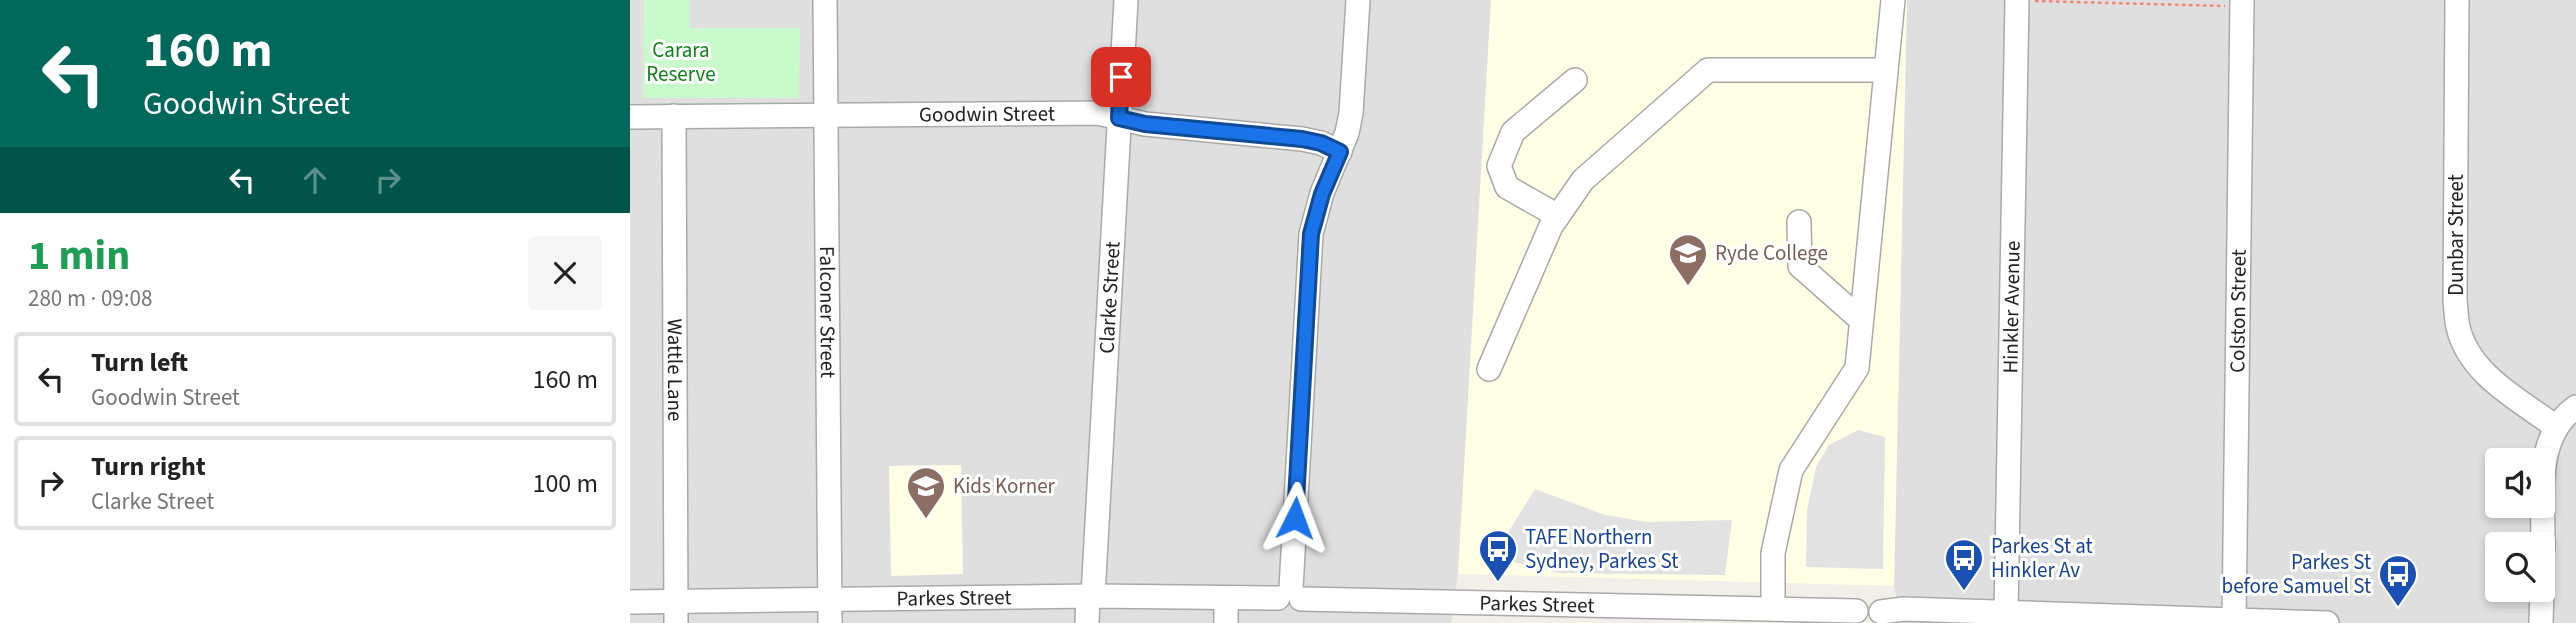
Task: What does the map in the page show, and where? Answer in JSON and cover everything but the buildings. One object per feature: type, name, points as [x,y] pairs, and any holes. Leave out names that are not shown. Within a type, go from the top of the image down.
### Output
[{"type":"street","name":"Falconer Street","points":[[825,0],[830,623]]},
{"type":"street","name":"Clarke Street","points":[[1087,623],[1126,0]]},
{"type":"street","points":[[1290,595],[1311,234],[1322,194],[1340,152],[1351,113],[1358,0]]},
{"type":"street","points":[[1773,609],[1773,553],[1791,470],[1857,368],[1893,0]]},
{"type":"street","name":"Hinkler Avenue","points":[[2006,613],[2017,0]]},
{"type":"street","name":"Dunbar Street","points":[[2457,0],[2455,300],[2458,327],[2466,347],[2489,378],[2556,427]]},
{"type":"street","name":"Colston Street","points":[[2234,621],[2242,3]]},
{"type":"street","points":[[1489,369],[1551,226],[1583,180],[1708,70],[1886,70]]},
{"type":"street","points":[[1558,216],[1507,187],[1499,166],[1513,132],[1575,80]]},
{"type":"street","name":"Goodwin Street","points":[[630,117],[826,113],[1098,113],[1145,124],[1302,139],[1321,143],[1340,152]]},
{"type":"street","name":"Wattle Lane","points":[[674,116],[676,613]]},
{"type":"street","points":[[1799,222],[1800,266],[1860,320]]},
{"type":"street","points":[[2543,532],[2544,461],[2556,427],[2576,407]]},
{"type":"street","name":"Parkes Street","points":[[630,602],[676,613],[830,598],[1090,596],[1226,599],[1290,595],[1496,613],[1630,614],[1773,609],[1858,617],[1859,604],[1869,600],[1879,605],[1879,617]]},
{"type":"street","points":[[1226,599],[1226,623]]},
{"type":"street","points":[[2541,623],[2542,602]]},
{"type":"street","points":[[1879,617],[1903,608],[2192,621],[2327,623]]},
{"type":"path","points":[[2017,0],[2242,3]]},
{"type":"shaded area","points":[[630,0],[1491,0],[1458,574],[1451,623],[630,623]]},
{"type":"shaded area","name":"Ryde College","points":[[1491,0],[1907,0],[1894,586],[1458,574]]},
{"type":"shaded area","points":[[1907,0],[2576,0],[2576,623],[1902,623],[1894,586]]},
{"type":"shaded area","points":[[1858,430],[1885,437],[1883,569],[1806,567],[1807,510],[1816,467],[1829,445]]},
{"type":"shaded area","name":"Kids Korner","points":[[961,465],[963,574],[891,576],[889,466]]},
{"type":"shaded area","points":[[1535,489],[1605,515],[1647,522],[1732,520],[1725,575],[1558,573],[1493,557]]},
{"type":"green space","name":"Carara Reserve","points":[[644,0],[690,0],[690,28],[800,28],[799,98],[643,98]]},
{"type":"place","name":"Ryde College","points":[[1688,287]]},
{"type":"place","name":"Kids Korner","points":[[926,520]]},
{"type":"place","name":"TAFE Northern Sydney, Parkes St","points":[[1498,583]]},
{"type":"place","name":"Parkes St at Hinkler Av","points":[[1964,592]]},
{"type":"place","name":"Parkes St before Samuel St","points":[[2398,608]]},
{"type":"route","points":[[1121,77],[1119,118],[1145,124],[1302,139],[1321,143],[1340,152],[1322,194],[1311,234],[1295,518]]}]
